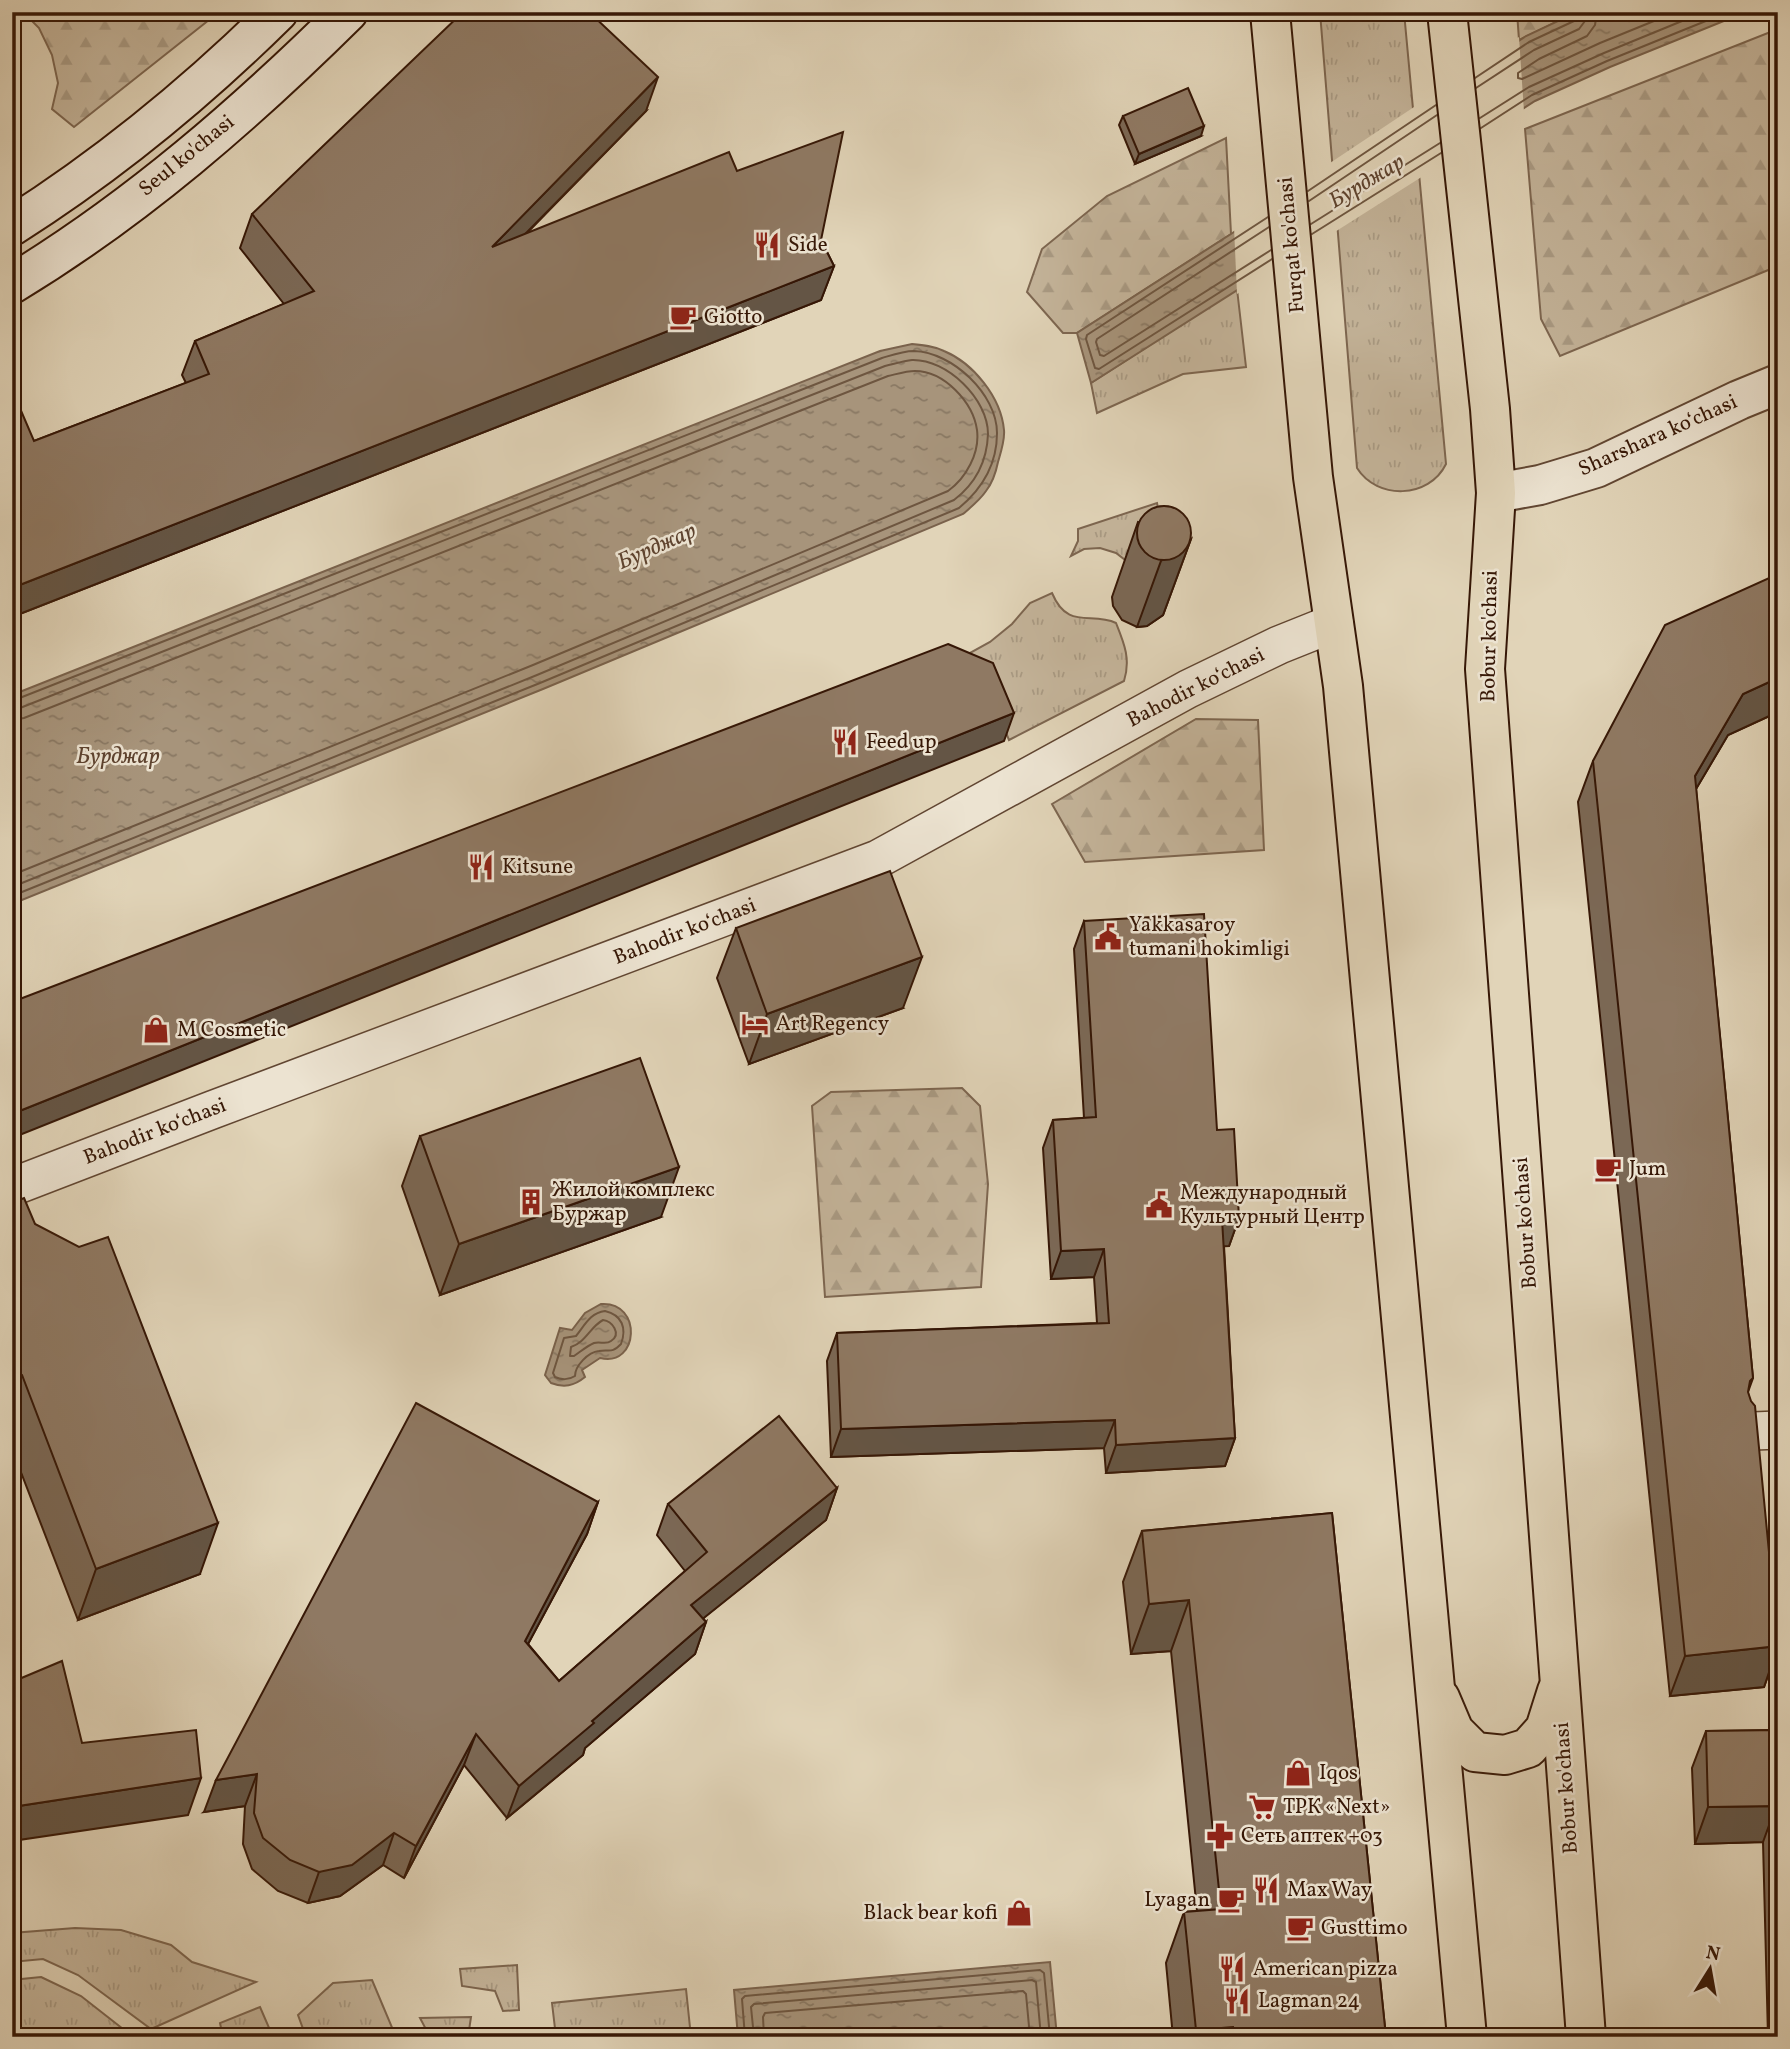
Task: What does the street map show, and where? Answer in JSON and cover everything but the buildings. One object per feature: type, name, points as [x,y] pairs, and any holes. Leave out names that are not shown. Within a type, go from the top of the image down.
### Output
[{"type":"main road","points":[[12,226],[119,151],[204,82],[278,12]]},
{"type":"main road","name":"Seul ko'chasi","points":[[12,284],[114,215],[196,151],[281,77],[348,12]]},
{"type":"main road","name":"Furqat ko'chasi","points":[[1270,12],[1313,477],[1334,623]]},
{"type":"main road","name":"Bobur ko'chasi","points":[[1447,12],[1490,409],[1496,493],[1485,669],[1586,2037]]},
{"type":"main road","name":"Sharshara koʻchasi","points":[[1496,493],[1539,485],[1595,468],[1778,384]]},
{"type":"main road","points":[[1334,623],[1345,700],[1467,2037]]},
{"type":"main road","points":[[1435,1687],[1454,1731],[1475,1752],[1505,1755],[1528,1748],[1545,1729],[1560,1681]]},
{"type":"street","name":"Bahodir koʻchasi","points":[[12,1187],[878,859],[1188,689],[1279,645],[1334,623]]},
{"type":"green space","points":[[27,12],[219,12],[74,127],[52,109],[58,83],[52,55],[39,28],[28,17]]},
{"type":"green space","points":[[1320,12],[1404,12],[1446,464],[1438,476],[1416,489],[1389,490],[1377,486],[1357,468]]},
{"type":"green space","points":[[1517,12],[1577,12],[1519,40]]},
{"type":"green space","points":[[1778,29],[1778,266],[1560,356],[1541,319],[1525,129]]},
{"type":"green space","points":[[1226,138],[1231,234],[1077,333],[1063,333],[1027,292],[1042,249],[1107,196]]},
{"type":"green space","points":[[1237,289],[1246,367],[1183,374],[1097,413],[1091,383]]},
{"type":"green space","points":[[1157,503],[1168,564],[1129,563],[1116,553],[1100,548],[1084,549],[1071,556],[1078,541],[1078,529]]},
{"type":"green space","points":[[1052,593],[1058,605],[1073,616],[1116,623],[1127,658],[1124,681],[1009,740],[989,691],[941,669],[990,642],[1012,624],[1030,603]]},
{"type":"green space","points":[[1196,719],[1258,720],[1264,850],[1085,862],[1052,804]]},
{"type":"green space","points":[[962,1088],[980,1106],[988,1184],[981,1287],[825,1297],[812,1106],[831,1092]]},
{"type":"green space","points":[[75,1928],[121,1930],[171,1945],[192,1962],[256,1982],[151,2029],[78,1975],[43,1959],[12,1962],[12,1933]]},
{"type":"green space","points":[[517,1965],[519,2010],[503,2011],[495,1991],[462,1986],[460,1969]]},
{"type":"green space","points":[[41,1977],[81,1996],[132,2036],[12,2037],[12,1980]]},
{"type":"green space","points":[[372,1980],[396,2037],[306,2037],[298,2015],[333,1983]]},
{"type":"green space","points":[[686,1989],[691,2037],[556,2037],[552,2003]]},
{"type":"green space","points":[[260,2007],[273,2037],[223,2037],[220,2023]]},
{"type":"green space","points":[[471,2017],[468,2037],[430,2037],[420,2018]]},
{"type":"water","name":"Бурджар","points":[[1577,12],[1746,12],[1610,67],[1535,101],[1091,383],[1077,333],[1231,234],[1526,36]]},
{"type":"water","name":"Бурджар","points":[[912,344],[940,349],[965,364],[984,383],[1002,418],[1004,438],[994,477],[984,494],[963,514],[543,689],[12,904],[12,695],[880,351]]},
{"type":"water","points":[[601,1304],[615,1306],[624,1313],[631,1334],[629,1345],[623,1353],[613,1358],[600,1358],[582,1370],[585,1377],[577,1382],[565,1386],[551,1383],[545,1375],[560,1328],[572,1330],[585,1313]]},
{"type":"water","points":[[1050,1962],[1057,2037],[738,2037],[734,1990]]},
{"type":"pier","points":[[1519,37],[1524,112],[1237,294],[1234,227]]},
{"type":"place","name":"Side","points":[[767,245]]},
{"type":"place","name":"Giotto","points":[[683,317]]},
{"type":"place","name":"Feed up","points":[[845,742]]},
{"type":"place","name":"Kitsune","points":[[481,867]]},
{"type":"place","name":"Yakkasaroy tumani hokimligi","points":[[1108,937]]},
{"type":"place","name":"Art Regency","points":[[755,1024]]},
{"type":"place","name":"M Cosmetic","points":[[156,1030]]},
{"type":"place","name":"Jum","points":[[1608,1169]]},
{"type":"place","name":"Жилой комплекс Буржар","points":[[531,1202]]},
{"type":"place","name":"Международный Культурный Центр","points":[[1159,1205]]},
{"type":"place","name":"Iqos","points":[[1298,1773]]},
{"type":"place","name":"ТРК «Next»","points":[[1262,1807]]},
{"type":"place","name":"Сеть аптек +03","points":[[1220,1836]]},
{"type":"place","name":"Max Way","points":[[1266,1890]]},
{"type":"place","name":"Lyagan","points":[[1231,1900]]},
{"type":"place","name":"Black bear kofi","points":[[1019,1913]]},
{"type":"place","name":"Gusttimo","points":[[1300,1928]]},
{"type":"place","name":"American pizza","points":[[1232,1969]]},
{"type":"place","name":"Lagman 24","points":[[1237,2001]]}]
